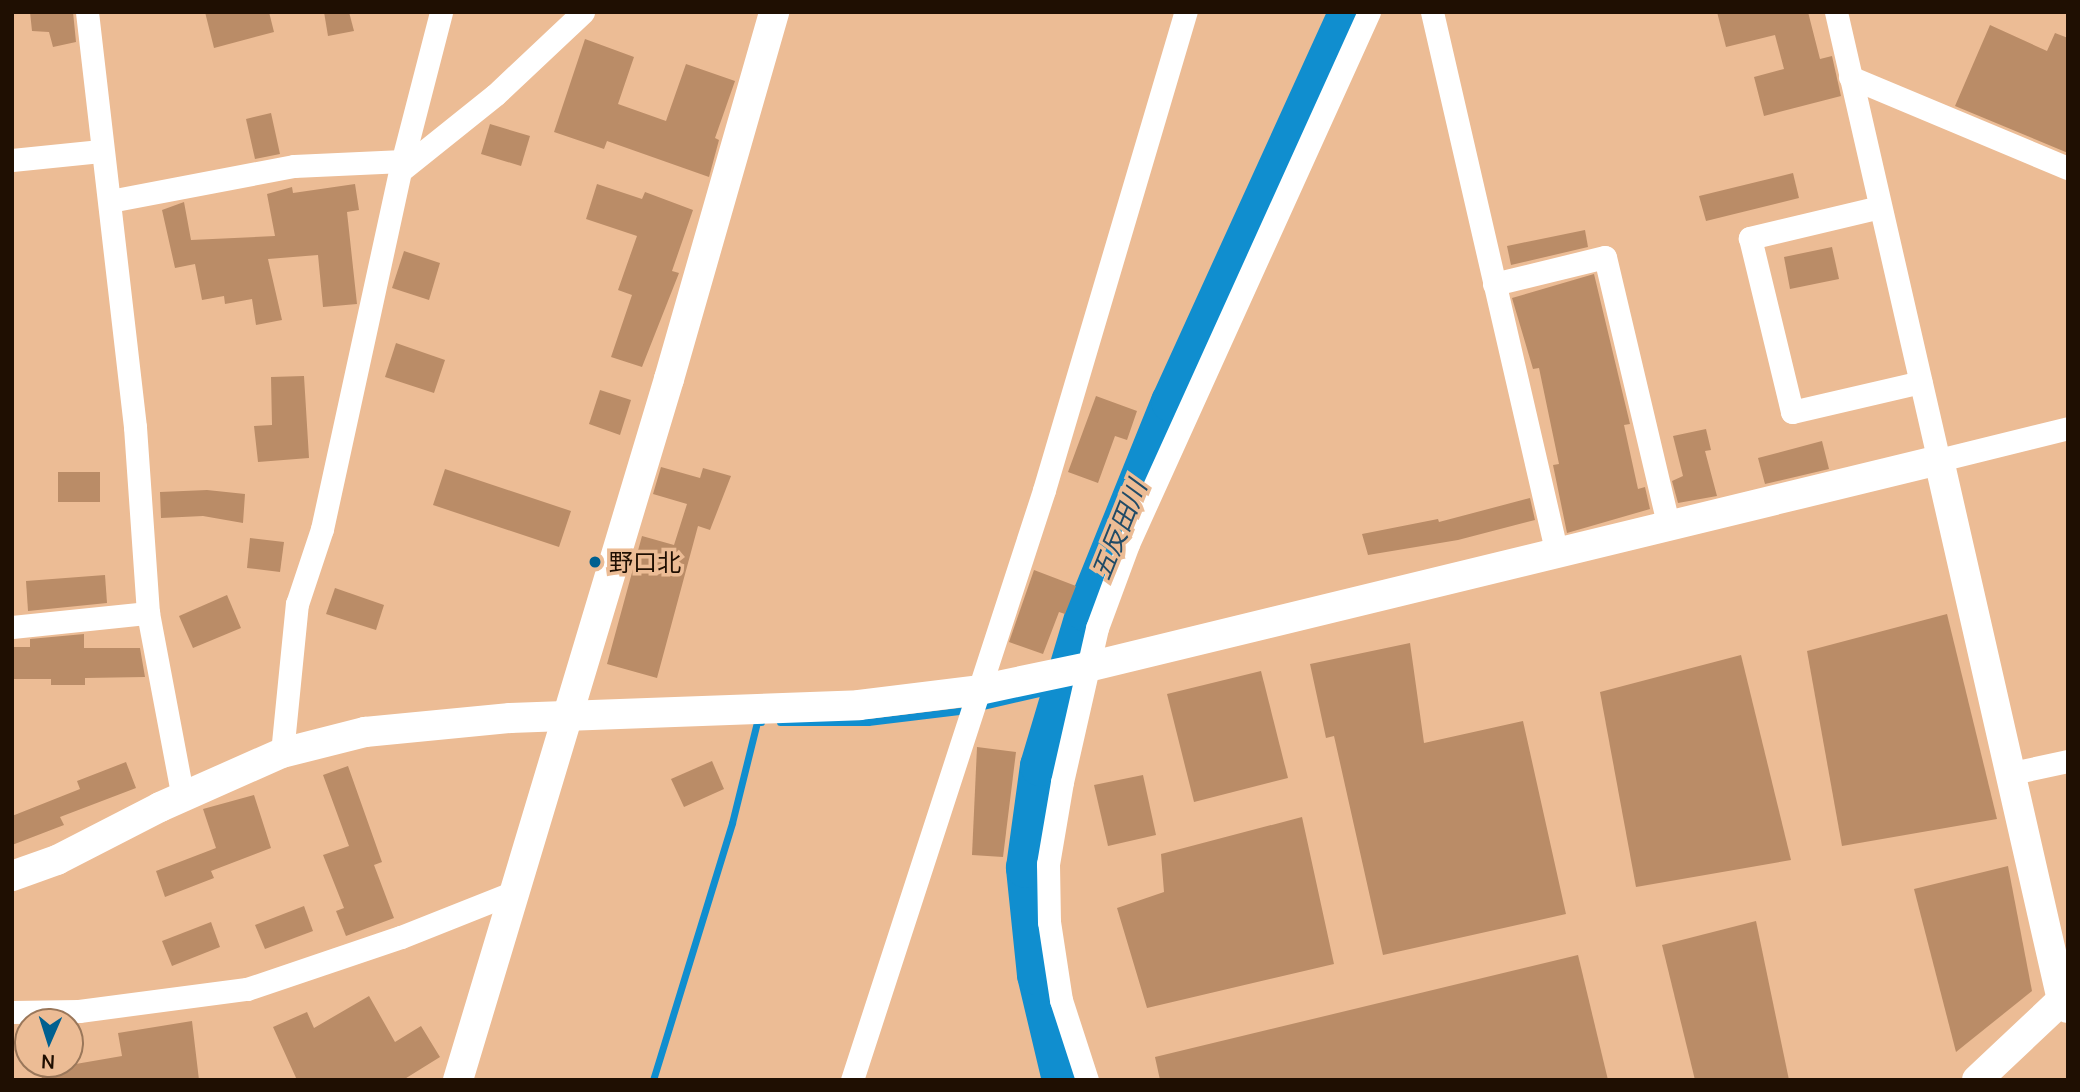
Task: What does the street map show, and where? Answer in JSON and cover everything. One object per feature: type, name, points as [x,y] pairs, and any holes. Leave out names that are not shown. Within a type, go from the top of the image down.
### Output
[{"type":"street","points":[[87,12],[135,427],[148,613],[183,798]]},
{"type":"street","points":[[282,753],[297,604],[321,529],[402,166],[441,12]]},
{"type":"street","points":[[110,201],[294,166],[402,166],[495,96],[583,12]]},
{"type":"street","points":[[458,1080],[774,12]]},
{"type":"street","points":[[852,1080],[1041,498],[1186,12]]},
{"type":"street","points":[[1087,1080],[1060,1000],[1049,922],[1048,864],[1072,670],[1369,12]]},
{"type":"street","points":[[1432,12],[1556,550]]},
{"type":"street","points":[[1836,12],[2065,1004],[1977,1080]]},
{"type":"street","points":[[1850,78],[2068,168]]},
{"type":"street","points":[[12,160],[101,151]]},
{"type":"street","points":[[1880,207],[1750,238],[1792,412],[1921,382]]},
{"type":"street","points":[[1494,284],[1605,257],[1668,523]]},
{"type":"street","points":[[12,876],[57,860],[282,753],[365,732],[434,722],[976,702],[1072,670],[1556,550],[2068,428]]},
{"type":"street","points":[[12,627],[148,613]]},
{"type":"street","points":[[2012,773],[2068,761]]},
{"type":"street","points":[[12,1013],[79,1011],[247,989],[401,937],[514,892]]},
{"type":"building","points":[[30,12],[73,12],[76,42],[53,47],[49,32],[32,31]]},
{"type":"building","points":[[205,12],[269,12],[274,32],[214,48]]},
{"type":"building","points":[[324,12],[349,12],[354,31],[328,36]]},
{"type":"building","points":[[1717,12],[1808,12],[1820,59],[1832,56],[1841,96],[1764,116],[1754,77],[1784,69],[1775,35],[1726,47]]},
{"type":"building","points":[[1990,25],[2047,51],[2055,33],[2068,38],[2068,153],[1955,106]]},
{"type":"building","points":[[585,39],[634,57],[618,104],[666,121],[686,64],[735,81],[715,138],[719,140],[709,177],[607,141],[604,149],[554,132]]},
{"type":"building","points":[[271,113],[280,154],[255,159],[246,119]]},
{"type":"building","points":[[490,124],[530,136],[521,166],[481,154]]},
{"type":"building","points":[[1793,173],[1799,198],[1706,221],[1699,196]]},
{"type":"building","points":[[355,184],[359,210],[347,212],[357,304],[323,307],[318,255],[268,259],[282,320],[256,325],[252,299],[225,304],[224,296],[202,300],[195,264],[175,268],[162,210],[184,202],[191,240],[275,236],[267,194],[292,187],[293,193]]},
{"type":"building","points":[[597,184],[642,199],[645,192],[693,210],[672,271],[679,273],[642,367],[611,357],[632,295],[618,290],[637,236],[586,219]]},
{"type":"building","points":[[1585,230],[1588,247],[1511,265],[1507,246]]},
{"type":"building","points":[[1832,247],[1839,279],[1790,289],[1784,257]]},
{"type":"building","points":[[404,251],[440,263],[429,300],[392,288]]},
{"type":"building","points":[[1594,274],[1630,424],[1624,425],[1638,489],[1645,487],[1650,509],[1567,533],[1553,465],[1559,464],[1539,368],[1533,369],[1512,298]]},
{"type":"building","points":[[396,343],[445,360],[434,393],[385,377]]},
{"type":"building","points":[[304,376],[309,458],[258,462],[254,426],[272,425],[271,377]]},
{"type":"building","points":[[600,390],[631,400],[620,435],[589,424]]},
{"type":"building","points":[[1096,396],[1137,411],[1127,440],[1115,436],[1098,483],[1068,472]]},
{"type":"building","points":[[1706,429],[1711,450],[1705,451],[1717,496],[1678,503],[1672,481],[1683,476],[1673,436]]},
{"type":"building","points":[[1822,441],[1829,469],[1765,484],[1758,458]]},
{"type":"building","points":[[661,467],[700,478],[703,468],[731,476],[710,530],[698,526],[657,678],[607,664],[642,536],[674,545],[687,504],[653,494]]},
{"type":"building","points":[[445,469],[571,511],[559,547],[433,505]]},
{"type":"building","points":[[58,472],[100,472],[100,502],[58,502]]},
{"type":"building","points":[[207,490],[245,494],[243,523],[203,516],[161,518],[160,492]]},
{"type":"building","points":[[1530,498],[1535,520],[1458,540],[1368,555],[1362,534],[1438,519],[1439,522]]},
{"type":"building","points":[[250,538],[284,542],[280,572],[247,568]]},
{"type":"building","points":[[1034,570],[1076,586],[1065,614],[1059,612],[1043,654],[1009,642]]},
{"type":"building","points":[[105,575],[107,603],[28,611],[26,581]]},
{"type":"building","points":[[335,588],[384,605],[376,630],[326,614]]},
{"type":"building","points":[[227,595],[241,628],[193,648],[179,616]]},
{"type":"building","points":[[1947,614],[1997,819],[1842,846],[1807,651]]},
{"type":"building","points":[[84,634],[84,648],[140,648],[145,677],[85,678],[85,685],[51,685],[51,679],[12,679],[12,647],[30,647],[30,639]]},
{"type":"building","points":[[1410,643],[1424,743],[1523,721],[1566,914],[1383,955],[1334,736],[1326,738],[1310,664]]},
{"type":"building","points":[[1741,655],[1791,860],[1636,887],[1600,692]]},
{"type":"building","points":[[1261,671],[1288,778],[1194,802],[1167,694]]},
{"type":"building","points":[[977,747],[1016,752],[1003,857],[972,855]]},
{"type":"building","points":[[712,761],[724,789],[684,807],[671,779]]},
{"type":"building","points":[[126,762],[136,788],[60,817],[64,825],[12,845],[12,816],[80,789],[77,781]]},
{"type":"building","points":[[348,766],[382,862],[374,865],[394,918],[346,936],[336,911],[344,908],[323,855],[349,846],[323,775]]},
{"type":"building","points":[[1143,775],[1156,835],[1108,846],[1094,785]]},
{"type":"building","points":[[254,795],[271,848],[211,871],[214,878],[165,897],[156,871],[216,848],[203,809]]},
{"type":"building","points":[[1302,817],[1334,964],[1147,1008],[1117,908],[1164,892],[1161,854]]},
{"type":"building","points":[[2008,866],[2032,991],[1956,1052],[1914,889]]},
{"type":"building","points":[[304,906],[313,931],[265,949],[255,925]]},
{"type":"building","points":[[1756,921],[1789,1080],[1695,1080],[1662,945]]},
{"type":"building","points":[[211,922],[220,947],[172,966],[162,941]]},
{"type":"building","points":[[1578,955],[1608,1080],[1160,1080],[1155,1057]]},
{"type":"building","points":[[369,996],[395,1042],[421,1026],[440,1057],[403,1080],[297,1080],[273,1027],[307,1012],[314,1028]]},
{"type":"building","points":[[192,1021],[199,1080],[42,1080],[84,1078],[84,1063],[122,1056],[118,1033]]},
{"type":"waterway","name":"五反田川","points":[[1062,1080],[1037,975],[1026,868],[1040,766],[1086,612],[1171,402],[1349,12]]},
{"type":"waterway","points":[[978,707],[1061,688]]},
{"type":"waterway","points":[[780,722],[868,722],[967,710]]},
{"type":"waterway","points":[[653,1080],[732,823],[757,722],[761,722]]},
{"type":"place","name":"野口北","points":[[595,562]]}]
